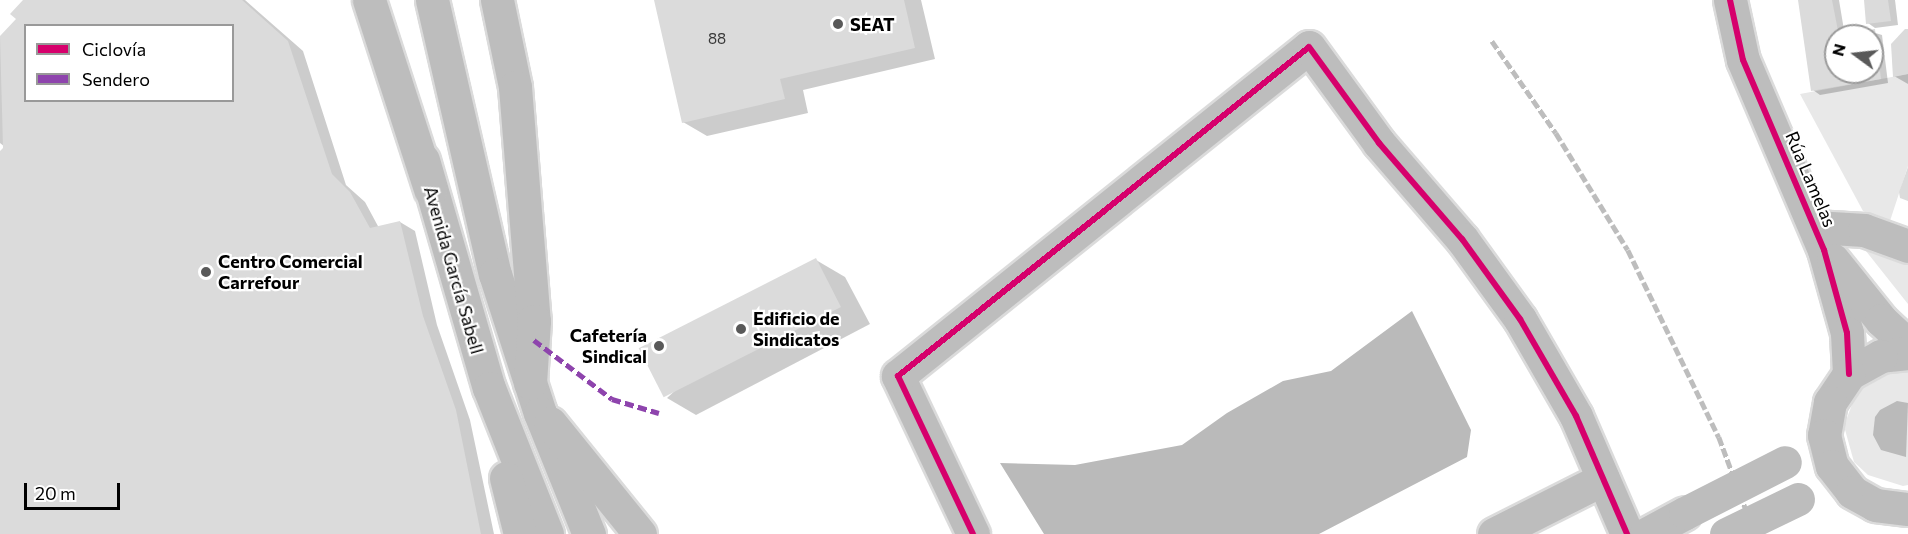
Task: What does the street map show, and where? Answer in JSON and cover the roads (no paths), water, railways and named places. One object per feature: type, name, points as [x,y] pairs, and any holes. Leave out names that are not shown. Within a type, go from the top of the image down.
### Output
[{"type":"main road","points":[[369,0],[430,189]]},
{"type":"main road","name":"Avenida García Sabell","points":[[383,0],[430,189],[489,387],[547,534]]},
{"type":"main road","points":[[432,0],[495,274],[535,398],[589,534]]},
{"type":"main road","points":[[497,0],[515,87],[534,321],[535,398],[640,534]]},
{"type":"main road","name":"Rúa Lamelas","points":[[1730,0],[1743,60],[1820,238],[1847,333],[1849,374]]},
{"type":"main road","points":[[973,534],[898,376],[1309,48],[1379,143],[1462,239],[1520,319],[1576,416],[1627,534]]},
{"type":"main road","points":[[1820,238],[1864,230],[1908,246]]},
{"type":"main road","name":"Rúa Lamelas","points":[[1820,238],[1881,320],[1908,345]]},
{"type":"main road","points":[[1646,534],[1785,462],[1804,447],[1825,418],[1838,387],[1849,374],[1876,358],[1908,353]]},
{"type":"main road","points":[[489,387],[516,528]]},
{"type":"main road","points":[[1825,418],[1826,451],[1832,466],[1863,499],[1889,534]]},
{"type":"main road","points":[[1494,534],[1603,479]]},
{"type":"main road","points":[[1726,534],[1798,499],[1822,491],[1908,509]]},
{"type":"railway","points":[[1492,41],[1556,133],[1628,250],[1719,437],[1755,534]]},
{"type":"place","name":"SEAT","points":[[838,24]]},
{"type":"place","name":"Centro Comercial Carrefour","points":[[206,272]]},
{"type":"place","name":"Edificio de Sindicatos","points":[[741,329]]},
{"type":"place","name":"Cafetería Sindical","points":[[659,346]]}]
